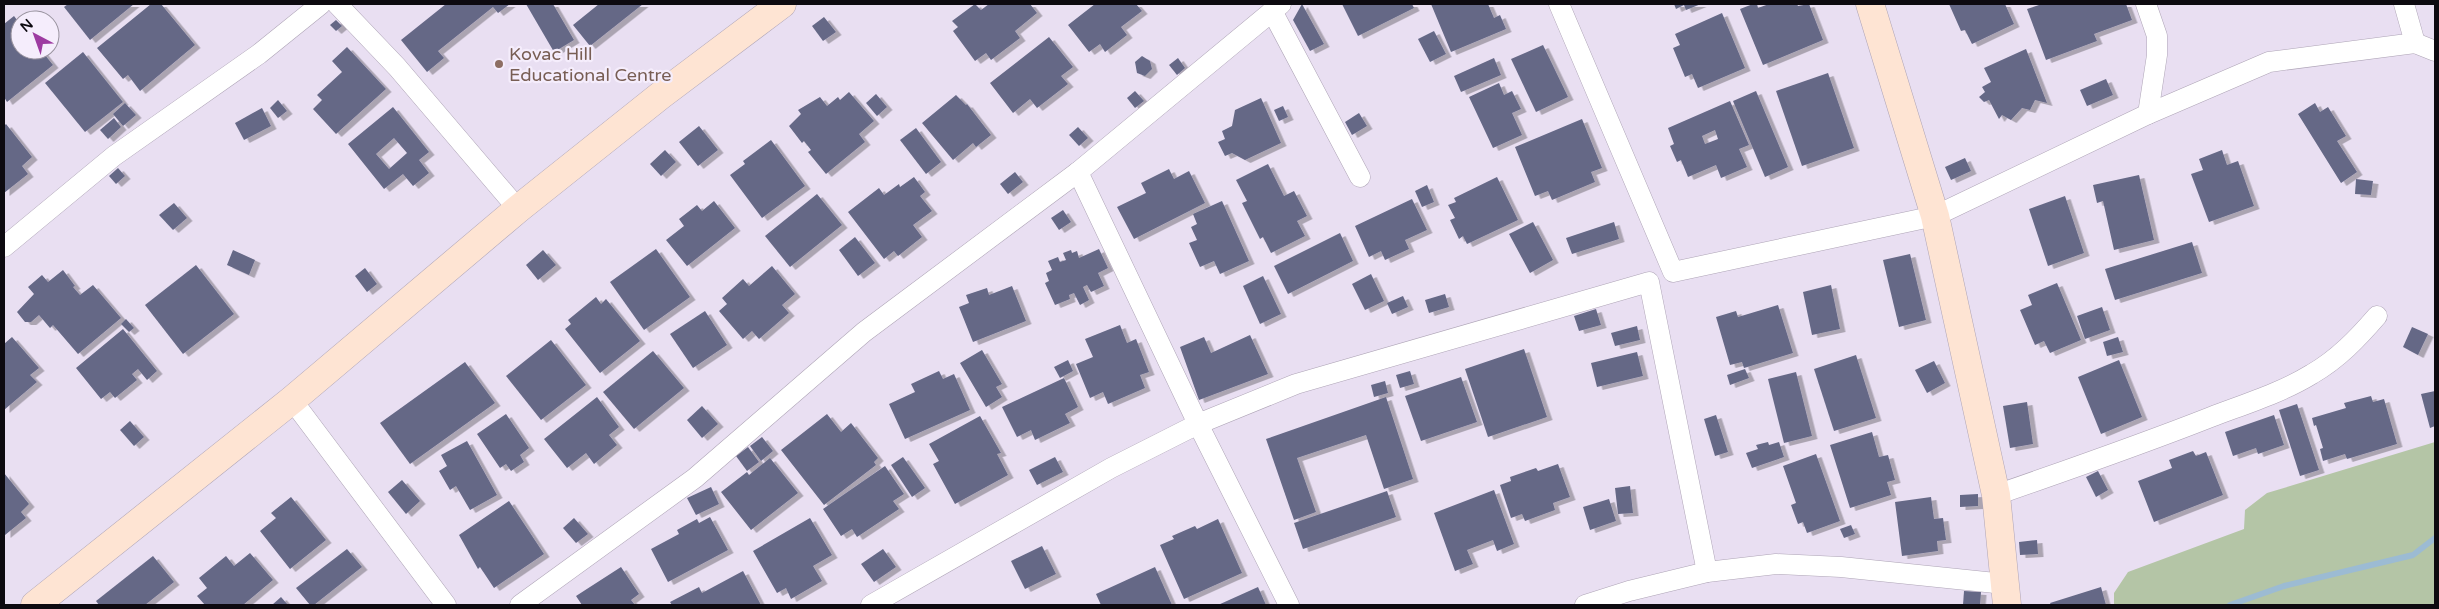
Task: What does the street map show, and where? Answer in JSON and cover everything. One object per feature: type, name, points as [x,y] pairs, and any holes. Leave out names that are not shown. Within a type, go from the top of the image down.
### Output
[{"type":"street","points":[[4,247],[114,156],[259,54],[320,4]]},
{"type":"street","points":[[337,4],[397,67],[518,209]]},
{"type":"street","points":[[35,605],[292,400],[518,209],[662,95],[782,4]]},
{"type":"street","points":[[1559,4],[1673,272]]},
{"type":"street","points":[[1585,605],[1629,591],[1707,572],[1776,564],[1841,566],[2006,595],[1996,495],[1935,216],[1870,4]]},
{"type":"street","points":[[2146,4],[2157,36],[2157,55],[2148,114]]},
{"type":"street","points":[[2404,4],[2415,43]]},
{"type":"street","points":[[520,605],[695,478],[864,332],[1078,172],[1277,7],[1360,178]]},
{"type":"street","points":[[871,605],[1111,468],[1198,424],[1296,384],[1649,282],[1673,272],[1935,216],[2148,114],[2269,62],[2415,43],[2435,51]]},
{"type":"street","points":[[1078,172],[1198,424],[1289,605]]},
{"type":"street","points":[[1649,282],[1707,572]]},
{"type":"street","points":[[1996,495],[2135,446],[2282,390],[2333,360],[2354,343],[2378,316]]},
{"type":"street","points":[[292,400],[446,605]]},
{"type":"green space","points":[[2435,442],[2435,604],[2114,605],[2114,593],[2128,572],[2244,529],[2245,510],[2267,493]]},
{"type":"building","points":[[68,4],[134,4],[90,40],[64,7]]},
{"type":"building","points":[[151,4],[161,4],[195,45],[140,91],[128,75],[123,79],[97,48]]},
{"type":"building","points":[[446,4],[510,4],[498,13],[493,7],[438,51],[444,58],[427,72],[401,40]]},
{"type":"building","points":[[526,4],[553,4],[574,40],[554,52]]},
{"type":"building","points":[[599,4],[643,4],[590,46],[573,25]]},
{"type":"building","points":[[975,4],[981,10],[989,4],[1030,4],[1037,13],[1015,31],[1020,38],[991,60],[986,53],[975,61],[953,31],[958,27],[952,21]]},
{"type":"building","points":[[1095,4],[1136,4],[1142,11],[1121,27],[1127,35],[1105,52],[1100,44],[1089,52],[1068,25]]},
{"type":"building","points":[[1302,4],[1324,44],[1310,51],[1293,20]]},
{"type":"building","points":[[1342,4],[1412,4],[1414,8],[1358,36]]},
{"type":"building","points":[[1431,4],[1488,4],[1494,18],[1500,15],[1506,29],[1451,52]]},
{"type":"building","points":[[1674,4],[1701,4],[1686,10],[1684,5],[1676,9]]},
{"type":"building","points":[[1757,4],[1758,8],[1769,4],[1797,4],[1798,6],[1809,4],[1823,40],[1763,65],[1740,9]]},
{"type":"building","points":[[1949,4],[2005,4],[2014,24],[1972,44],[1965,30],[1961,31]]},
{"type":"building","points":[[2042,4],[2126,4],[2132,20],[2094,34],[2097,41],[2046,60],[2027,9]]},
{"type":"building","points":[[1722,13],[1745,68],[1698,88],[1692,74],[1685,77],[1673,48],[1680,45],[1675,34]]},
{"type":"building","points":[[824,17],[836,32],[823,41],[812,26]]},
{"type":"building","points":[[10,19],[10,60],[49,60],[53,65],[7,102],[4,97],[4,24]]},
{"type":"building","points":[[336,20],[342,26],[336,31],[330,25]]},
{"type":"building","points":[[1434,31],[1446,54],[1430,62],[1418,39]]},
{"type":"building","points":[[1049,37],[1073,67],[1061,76],[1068,84],[1037,108],[1030,99],[1013,113],[990,83]]},
{"type":"building","points":[[1543,45],[1568,97],[1536,112],[1511,59]]},
{"type":"building","points":[[347,47],[386,89],[336,134],[313,109],[322,100],[317,95],[342,72],[332,61]]},
{"type":"building","points":[[2026,49],[2047,103],[2035,100],[2030,110],[2022,108],[2011,120],[2002,115],[1999,119],[1989,100],[1984,102],[1979,97],[1985,92],[1982,87],[1991,82],[1984,68]]},
{"type":"building","points":[[83,52],[123,102],[85,132],[45,83]]},
{"type":"building","points":[[1142,56],[1150,61],[1152,69],[1145,76],[1137,73],[1135,62]]},
{"type":"building","points":[[1178,58],[1185,68],[1177,75],[1169,65]]},
{"type":"building","points":[[1494,58],[1501,75],[1461,92],[1454,76]]},
{"type":"building","points":[[1828,73],[1854,148],[1802,166],[1776,91]]},
{"type":"building","points":[[2106,79],[2113,95],[2087,106],[2080,90]]},
{"type":"building","points":[[1499,83],[1504,95],[1512,91],[1521,109],[1512,113],[1522,135],[1493,148],[1469,97]]},
{"type":"building","points":[[1135,91],[1144,101],[1135,108],[1127,98]]},
{"type":"building","points":[[1756,91],[1788,167],[1765,177],[1733,101]]},
{"type":"building","points":[[849,92],[874,121],[859,134],[865,142],[826,174],[808,152],[811,150],[804,141],[802,143],[789,126],[801,114],[798,110],[820,97],[827,106],[838,97],[840,100]]},
{"type":"building","points":[[876,94],[887,107],[877,116],[866,103]]},
{"type":"building","points":[[956,95],[967,104],[991,135],[976,147],[973,143],[953,160],[922,123]]},
{"type":"building","points":[[1261,98],[1281,143],[1245,160],[1232,153],[1225,156],[1218,142],[1225,139],[1222,131],[1232,126],[1235,110]]},
{"type":"building","points":[[278,100],[287,111],[278,118],[270,108]]},
{"type":"building","points":[[1730,101],[1749,145],[1739,149],[1747,167],[1721,178],[1716,165],[1688,177],[1681,160],[1677,162],[1670,146],[1674,144],[1668,128]],"holes":[[[1715,130],[1718,139],[1705,144],[1702,136]]]},
{"type":"building","points":[[125,103],[136,115],[123,126],[113,114]]},
{"type":"building","points":[[2315,103],[2320,112],[2328,107],[2346,136],[2337,141],[2357,172],[2341,183],[2298,114]]},
{"type":"building","points":[[1283,106],[1288,117],[1279,121],[1274,110]]},
{"type":"building","points":[[393,107],[429,152],[419,160],[429,173],[413,186],[403,174],[384,189],[348,144]],"holes":[[[394,138],[407,153],[389,169],[376,154]]]},
{"type":"building","points":[[262,108],[271,126],[244,140],[235,123]]},
{"type":"building","points":[[1359,113],[1367,126],[1352,135],[1345,122]]},
{"type":"building","points":[[114,118],[121,127],[108,139],[100,130]]},
{"type":"building","points":[[1582,119],[1602,168],[1591,172],[1595,182],[1552,200],[1548,191],[1535,196],[1515,147]]},
{"type":"building","points":[[6,124],[32,157],[22,166],[28,174],[4,193],[4,126]]},
{"type":"building","points":[[699,126],[718,150],[698,166],[679,142]]},
{"type":"building","points":[[1078,127],[1088,138],[1079,146],[1069,135]]},
{"type":"building","points":[[916,128],[941,162],[926,174],[900,140]]},
{"type":"building","points":[[771,140],[805,186],[762,218],[730,175],[745,164],[743,161]]},
{"type":"building","points":[[665,150],[676,162],[661,176],[650,164]]},
{"type":"building","points":[[2222,150],[2227,165],[2238,161],[2254,206],[2209,222],[2191,174],[2203,170],[2199,159]]},
{"type":"building","points":[[1965,158],[1971,171],[1951,180],[1945,167]]},
{"type":"building","points":[[1268,164],[1284,196],[1294,191],[1307,216],[1297,221],[1305,236],[1271,253],[1263,237],[1260,239],[1242,203],[1247,201],[1236,180]]},
{"type":"building","points":[[118,168],[125,176],[116,184],[109,176]]},
{"type":"building","points":[[1169,169],[1174,179],[1189,171],[1205,203],[1134,239],[1117,207],[1146,193],[1141,183]]},
{"type":"building","points":[[1015,172],[1023,182],[1008,194],[1000,184]]},
{"type":"building","points":[[2139,175],[2154,240],[2114,250],[2103,201],[2097,203],[2093,185]]},
{"type":"building","points":[[914,177],[925,192],[920,196],[932,211],[913,225],[922,237],[898,256],[894,251],[884,259],[848,212],[879,188],[884,195],[899,184],[900,187]]},
{"type":"building","points":[[1497,177],[1518,220],[1467,244],[1463,236],[1459,239],[1450,220],[1455,218],[1448,205],[1456,202],[1454,198]]},
{"type":"building","points":[[2356,179],[2373,181],[2371,195],[2355,194]]},
{"type":"building","points":[[1427,185],[1434,202],[1422,207],[1415,191]]},
{"type":"building","points":[[817,194],[842,225],[790,267],[765,236]]},
{"type":"building","points":[[2065,196],[2084,253],[2048,266],[2029,209]]},
{"type":"building","points":[[1412,199],[1427,230],[1405,240],[1409,249],[1385,260],[1381,251],[1369,257],[1355,226]]},
{"type":"building","points":[[714,201],[735,228],[687,266],[666,240],[684,226],[679,219],[697,205],[702,211]]},
{"type":"building","points":[[1222,201],[1249,261],[1220,274],[1214,261],[1200,267],[1189,243],[1197,240],[1191,227],[1197,224],[1193,214]]},
{"type":"building","points":[[174,203],[187,218],[173,230],[159,215]]},
{"type":"building","points":[[1063,210],[1071,222],[1059,230],[1051,218]]},
{"type":"building","points":[[1533,222],[1553,260],[1530,273],[1509,234]]},
{"type":"building","points":[[1614,222],[1619,239],[1572,254],[1566,238]]},
{"type":"building","points":[[1340,233],[1353,261],[1288,294],[1274,266]]},
{"type":"building","points":[[855,237],[875,263],[858,276],[839,250]]},
{"type":"building","points":[[2192,242],[2202,273],[2115,300],[2105,269]]},
{"type":"building","points":[[656,249],[690,297],[644,330],[610,282]]},
{"type":"building","points":[[1099,249],[1108,268],[1098,273],[1104,286],[1091,292],[1087,285],[1083,287],[1089,300],[1080,305],[1074,293],[1069,295],[1070,299],[1055,305],[1045,283],[1049,281],[1046,273],[1052,270],[1048,261],[1058,257],[1060,262],[1066,260],[1063,253],[1071,250],[1072,253],[1077,251],[1079,258]]},
{"type":"building","points":[[233,250],[255,260],[249,275],[227,265]]},
{"type":"building","points":[[543,250],[556,265],[538,280],[526,265]]},
{"type":"building","points":[[1910,254],[1926,320],[1899,327],[1883,260]]},
{"type":"building","points":[[196,265],[234,314],[183,354],[145,305]]},
{"type":"building","points":[[772,266],[795,294],[782,305],[789,313],[759,339],[752,331],[743,339],[719,311],[727,304],[722,298],[743,279],[749,286]]},
{"type":"building","points":[[365,268],[377,284],[367,292],[355,276]]},
{"type":"building","points":[[63,270],[80,295],[93,285],[121,318],[78,354],[53,325],[50,328],[39,315],[31,322],[25,322],[17,312],[34,294],[28,287],[42,275],[48,282]]},
{"type":"building","points":[[1371,274],[1384,301],[1365,310],[1352,284]]},
{"type":"building","points":[[1263,276],[1281,314],[1260,324],[1243,286]]},
{"type":"building","points":[[2057,283],[2081,340],[2050,353],[2044,341],[2035,345],[2020,310],[2032,305],[2028,295]]},
{"type":"building","points":[[1831,285],[1840,329],[1812,335],[1803,292]]},
{"type":"building","points":[[1012,286],[1026,321],[973,342],[959,307],[969,303],[966,295],[987,288],[989,295]]},
{"type":"building","points":[[1445,294],[1449,307],[1429,313],[1425,300]]},
{"type":"building","points":[[1403,296],[1408,307],[1392,314],[1387,303]]},
{"type":"building","points":[[596,297],[601,304],[606,299],[640,341],[600,373],[565,329],[571,324],[568,320]]},
{"type":"building","points":[[1778,305],[1793,353],[1744,368],[1742,362],[1730,365],[1716,317],[1736,311],[1738,317]]},
{"type":"building","points":[[2102,307],[2110,330],[2085,339],[2077,316]]},
{"type":"building","points":[[1596,309],[1601,325],[1579,331],[1574,316]]},
{"type":"building","points":[[705,311],[727,345],[693,368],[670,334]]},
{"type":"building","points":[[126,319],[134,328],[129,332],[121,324]]},
{"type":"building","points":[[1120,325],[1127,343],[1136,339],[1149,372],[1140,375],[1145,388],[1108,404],[1103,392],[1090,398],[1076,364],[1093,357],[1085,339]]},
{"type":"building","points":[[1637,326],[1640,340],[1615,346],[1611,333]]},
{"type":"building","points":[[2412,327],[2428,334],[2418,355],[2403,347]]},
{"type":"building","points":[[123,329],[157,371],[147,380],[138,369],[132,374],[137,380],[115,398],[110,392],[101,399],[76,368]]},
{"type":"building","points":[[1250,335],[1268,374],[1199,400],[1180,347],[1204,337],[1211,353]]},
{"type":"building","points":[[12,337],[39,368],[30,375],[37,382],[4,410],[4,344]]},
{"type":"building","points":[[2118,337],[2123,352],[2107,356],[2103,342]]},
{"type":"building","points":[[551,340],[586,385],[541,420],[506,376]]},
{"type":"building","points":[[1524,349],[1547,417],[1488,437],[1465,369]]},
{"type":"building","points":[[982,350],[1002,384],[996,387],[1002,397],[986,407],[960,363]]},
{"type":"building","points":[[653,351],[684,388],[634,429],[603,392]]},
{"type":"building","points":[[1637,352],[1643,376],[1597,387],[1591,363]]},
{"type":"building","points":[[1856,355],[1876,418],[1834,431],[1814,369]]},
{"type":"building","points":[[1068,360],[1073,371],[1060,378],[1054,367]]},
{"type":"building","points":[[2119,360],[2142,417],[2101,434],[2078,377]]},
{"type":"building","points":[[1934,361],[1945,383],[1927,393],[1915,370]]},
{"type":"building","points":[[465,362],[495,403],[410,464],[380,423]]},
{"type":"building","points":[[1745,369],[1749,378],[1730,385],[1727,375]]},
{"type":"building","points":[[939,371],[943,379],[954,374],[970,410],[905,439],[889,404],[915,392],[911,384]]},
{"type":"building","points":[[1410,371],[1414,384],[1400,388],[1396,375]]},
{"type":"building","points":[[1796,372],[1812,436],[1784,443],[1768,379]]},
{"type":"building","points":[[1461,377],[1477,422],[1421,441],[1405,396]]},
{"type":"building","points":[[1064,378],[1078,407],[1065,414],[1070,423],[1035,440],[1031,430],[1017,437],[1002,407]]},
{"type":"building","points":[[1385,381],[1388,393],[1374,397],[1371,385]]},
{"type":"building","points":[[2435,391],[2435,426],[2430,428],[2421,394]]},
{"type":"building","points":[[2371,396],[2373,402],[2384,399],[2397,444],[2347,459],[2345,454],[2323,461],[2320,449],[2323,448],[2312,418],[2346,408],[2344,403]]},
{"type":"building","points":[[597,397],[619,427],[609,435],[617,445],[594,464],[586,453],[567,468],[544,439]]},
{"type":"building","points":[[1386,397],[1413,479],[1384,489],[1366,435],[1297,458],[1316,512],[1294,520],[1266,439]]},
{"type":"building","points":[[2027,402],[2033,444],[2010,448],[2003,406]]},
{"type":"building","points":[[2297,404],[2319,470],[2300,476],[2279,410]]},
{"type":"building","points":[[702,406],[718,424],[702,438],[687,420]]},
{"type":"building","points":[[506,414],[529,448],[520,455],[524,462],[511,471],[506,464],[500,468],[477,434]]},
{"type":"building","points":[[827,414],[841,432],[851,423],[878,458],[874,462],[876,465],[824,505],[781,450]]},
{"type":"building","points":[[1716,415],[1728,452],[1715,456],[1704,419]]},
{"type":"building","points":[[2274,415],[2284,445],[2258,454],[2256,448],[2233,456],[2225,432]]},
{"type":"building","points":[[980,416],[1001,453],[997,454],[1008,475],[955,504],[933,464],[939,461],[929,444]]},
{"type":"building","points":[[130,421],[144,437],[134,446],[120,430]]},
{"type":"building","points":[[1872,432],[1879,457],[1888,455],[1895,480],[1887,482],[1891,495],[1850,508],[1830,445]]},
{"type":"building","points":[[762,437],[773,451],[761,461],[750,446]]},
{"type":"building","points":[[467,441],[497,495],[470,510],[456,486],[450,490],[439,471],[447,466],[441,455]]},
{"type":"building","points":[[1768,442],[1769,445],[1779,442],[1784,457],[1752,468],[1746,453],[1758,449],[1756,445]]},
{"type":"building","points":[[748,447],[759,462],[747,471],[736,456]]},
{"type":"building","points":[[2193,451],[2196,456],[2206,452],[2223,495],[2154,522],[2138,481],[2172,468],[2169,460]]},
{"type":"building","points":[[1816,454],[1840,521],[1807,533],[1803,522],[1798,524],[1791,505],[1796,503],[1783,466]]},
{"type":"building","points":[[903,457],[925,488],[912,497],[891,465]]},
{"type":"building","points":[[1055,457],[1063,472],[1037,485],[1029,470]]},
{"type":"building","points":[[770,458],[798,493],[751,530],[721,492],[747,472],[749,475]]},
{"type":"building","points":[[1558,464],[1570,497],[1553,503],[1555,510],[1525,521],[1522,514],[1511,518],[1500,485],[1511,481],[1510,477],[1536,468],[1538,471]]},
{"type":"building","points":[[885,466],[904,494],[893,501],[899,509],[857,537],[852,529],[841,536],[823,509]]},
{"type":"building","points":[[2098,471],[2108,490],[2096,497],[2086,477]]},
{"type":"building","points":[[4,473],[29,504],[21,512],[26,518],[5,535]]},
{"type":"building","points":[[402,480],[420,501],[406,514],[388,492]]},
{"type":"building","points":[[1630,486],[1633,513],[1618,514],[1615,488]]},
{"type":"building","points":[[711,487],[719,504],[696,515],[687,498]]},
{"type":"building","points":[[1494,490],[1514,544],[1497,551],[1493,540],[1467,550],[1473,564],[1455,571],[1434,513]]},
{"type":"building","points":[[1387,491],[1396,517],[1303,549],[1294,523]]},
{"type":"building","points":[[1978,494],[1978,506],[1960,507],[1960,495]]},
{"type":"building","points":[[291,497],[326,540],[290,569],[260,531],[276,518],[271,513]]},
{"type":"building","points":[[1931,497],[1934,519],[1943,518],[1946,540],[1937,541],[1938,551],[1902,556],[1895,502]]},
{"type":"building","points":[[1609,499],[1616,521],[1590,530],[1583,507]]},
{"type":"building","points":[[509,501],[544,554],[494,588],[480,567],[478,569],[459,535]]},
{"type":"building","points":[[710,517],[728,550],[668,582],[651,549],[679,534],[677,530],[697,519],[699,523]]},
{"type":"building","points":[[574,518],[588,534],[576,543],[563,528]]},
{"type":"building","points":[[810,518],[832,555],[813,566],[822,581],[791,599],[786,588],[777,593],[753,551]]},
{"type":"building","points":[[1218,519],[1242,573],[1184,599],[1160,545],[1174,539],[1172,536],[1195,526],[1197,529]]},
{"type":"building","points":[[1851,525],[1855,534],[1844,538],[1840,529]]},
{"type":"building","points":[[2037,540],[2038,554],[2020,555],[2019,542]]},
{"type":"building","points":[[1042,546],[1056,574],[1025,589],[1011,561]]},
{"type":"building","points":[[347,549],[362,567],[314,605],[310,605],[296,588]]},
{"type":"building","points":[[883,549],[896,567],[874,582],[861,564]]},
{"type":"building","points":[[250,553],[273,580],[243,605],[205,605],[197,596],[207,588],[199,578],[226,556],[234,566]]},
{"type":"building","points":[[153,556],[174,582],[145,605],[99,605],[96,601]]},
{"type":"building","points":[[621,567],[639,594],[631,600],[635,605],[582,605],[576,596]]},
{"type":"building","points":[[1155,567],[1172,605],[1101,605],[1096,594]]},
{"type":"building","points":[[743,571],[761,605],[672,605],[670,602],[699,587],[702,593]]},
{"type":"building","points":[[1258,587],[1266,605],[1218,605]]},
{"type":"building","points":[[2101,587],[2106,605],[2051,605],[2050,603]]},
{"type":"building","points":[[1964,591],[1981,592],[1980,605],[1963,605]]},
{"type":"building","points":[[281,597],[288,605],[272,605]]},
{"type":"waterway","points":[[2230,605],[2284,586],[2413,555],[2435,538]]},
{"type":"place","name":"Kovac Hill Educational Centre","points":[[499,64]]}]
